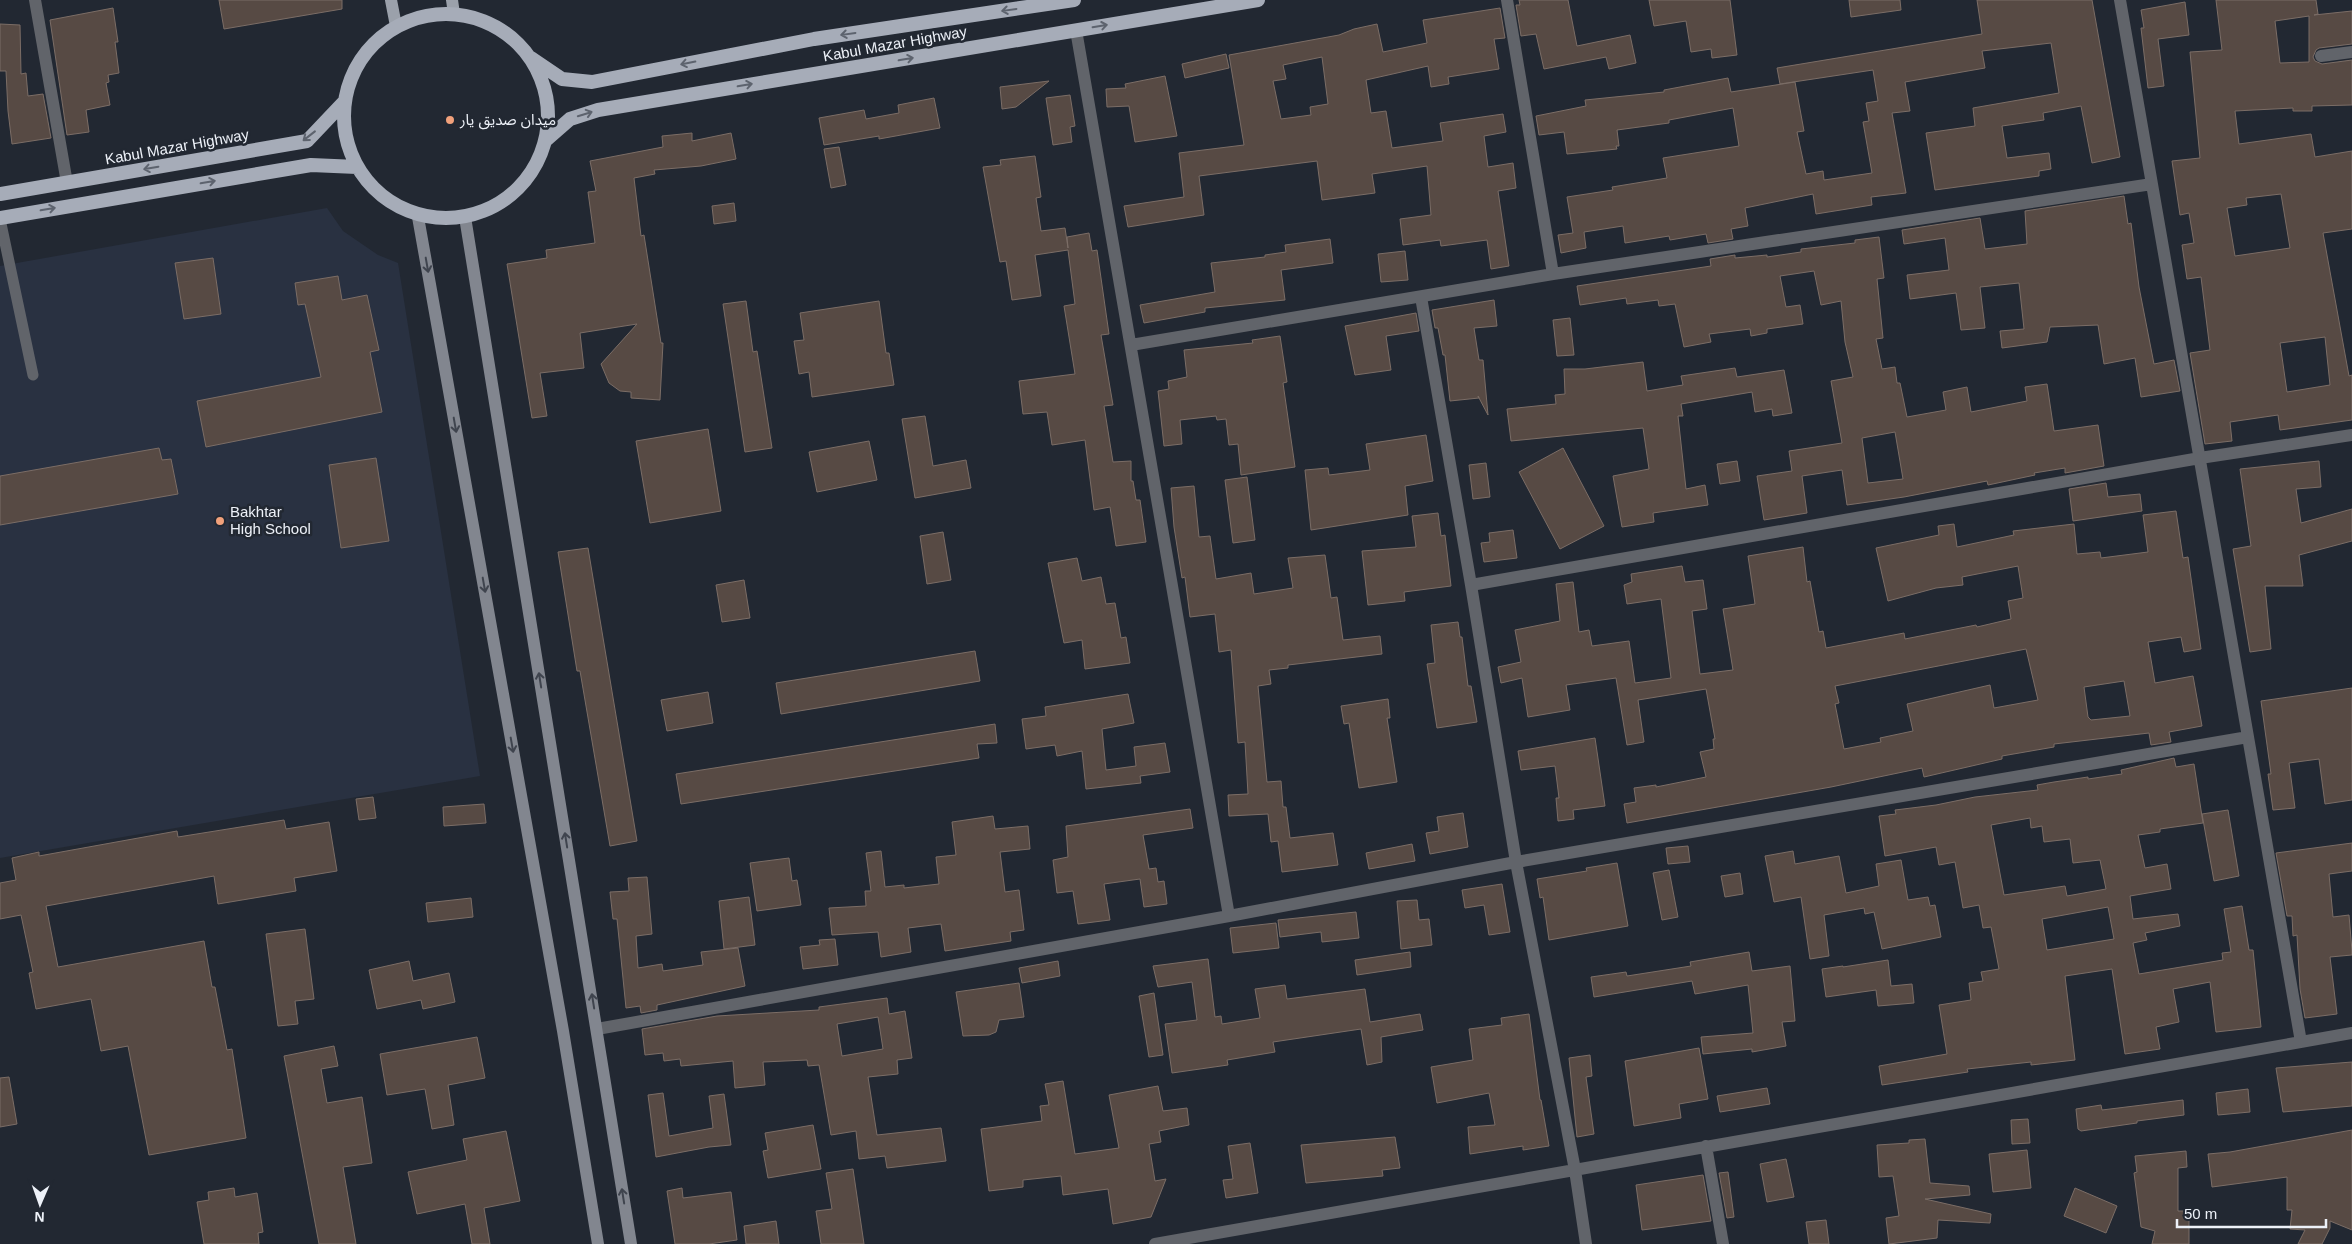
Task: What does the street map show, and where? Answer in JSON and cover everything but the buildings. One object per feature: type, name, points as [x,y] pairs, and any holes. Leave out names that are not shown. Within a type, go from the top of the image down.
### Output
[{"type":"highway","name":"Kabul Mazar Highway","points":[[530,58],[562,79],[592,82],[814,39],[1031,4],[1074,0]]},
{"type":"highway","name":"Kabul Mazar Highway","points":[[546,140],[570,119],[598,110],[1258,0]]},
{"type":"highway","points":[[454,14],[483,21],[510,36],[530,58],[543,83],[547,102],[546,140],[534,167],[516,191],[492,207],[464,217],[418,217],[400,208],[375,191],[357,167],[345,136],[344,102],[353,72],[371,46],[396,26],[424,16],[454,14]]},
{"type":"highway","name":"Kabul Mazar Highway","points":[[0,194],[307,141],[344,102]]},
{"type":"highway","points":[[0,218],[311,165],[357,167]]},
{"type":"main road","points":[[392,0],[396,26]]},
{"type":"main road","points":[[452,0],[454,14]]},
{"type":"main road","points":[[418,217],[563,1031],[598,1244]]},
{"type":"main road","points":[[464,217],[631,1244]]},
{"type":"street","points":[[35,0],[66,182]]},
{"type":"street","points":[[1507,0],[1553,274]]},
{"type":"street","points":[[2120,0],[2301,1042]]},
{"type":"street","points":[[1076,30],[1229,916]]},
{"type":"street","points":[[2321,56],[2352,52]]},
{"type":"street","points":[[1131,345],[1553,274],[2152,184]]},
{"type":"street","points":[[1421,297],[1471,585],[1516,862],[1575,1170],[1586,1244]]},
{"type":"street","points":[[1471,585],[2200,458],[2352,435]]},
{"type":"street","points":[[597,1029],[1229,916],[1516,862],[2248,737]]},
{"type":"street","points":[[1155,1244],[2352,1033]]},
{"type":"street","points":[[1706,1146],[1723,1244]]},
{"type":"lane","points":[[0,218],[33,375]]},
{"type":"shaded area","name":"Bakhtar High School","points":[[327,208],[343,231],[378,255],[398,263],[480,776],[0,858],[0,266]]},
{"type":"place","name":"میدان صدیق یار","points":[[450,120]]},
{"type":"place","name":"Bakhtar High School","points":[[220,521]]}]
